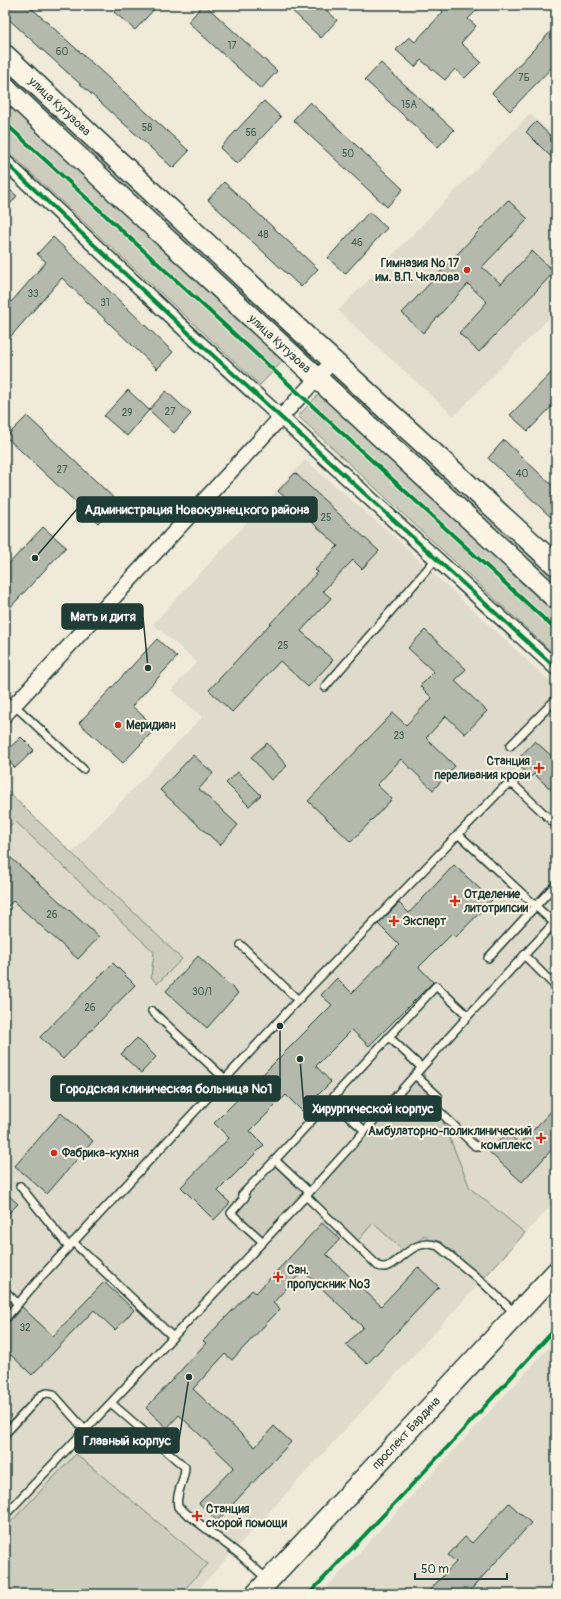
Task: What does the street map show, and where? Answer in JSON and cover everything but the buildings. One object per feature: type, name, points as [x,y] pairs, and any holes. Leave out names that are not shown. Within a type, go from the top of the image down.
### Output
[{"type":"main road","name":"улица Кутузова","points":[[5,54],[333,361],[556,565]]},
{"type":"main road","name":"улица Кутузова","points":[[5,87],[316,378],[556,599]]},
{"type":"main road","name":"проспект Бардина","points":[[262,1587],[556,1272]]},
{"type":"street","points":[[5,162],[280,418],[556,668]]},
{"type":"street","points":[[10,710],[333,361]]},
{"type":"lane","points":[[325,687],[436,559]]},
{"type":"lane","points":[[510,746],[556,699]]},
{"type":"lane","points":[[10,710],[83,769]]},
{"type":"lane","points":[[5,1319],[71,1245],[298,1000],[503,788],[508,785],[514,785],[556,825]]},
{"type":"lane","points":[[5,1515],[308,1194],[468,1016],[555,922],[458,834]]},
{"type":"lane","points":[[488,958],[556,884]]},
{"type":"lane","points":[[241,945],[298,1000]]},
{"type":"lane","points":[[524,955],[556,987]]},
{"type":"lane","points":[[263,1242],[231,1213],[245,1197],[242,1195],[436,986],[468,1016]]},
{"type":"lane","points":[[152,1011],[225,1079]]},
{"type":"lane","points":[[389,1037],[422,1067]]},
{"type":"lane","points":[[415,1075],[438,1096],[434,1101],[436,1108],[475,1146],[480,1146]]},
{"type":"lane","points":[[331,1100],[365,1130]]},
{"type":"lane","points":[[275,1160],[378,1266],[383,1268],[388,1267],[411,1249],[421,1244],[430,1243],[438,1246],[469,1271],[517,1314]]},
{"type":"lane","points":[[20,1186],[71,1245],[173,1336]]},
{"type":"lane","points":[[5,1291],[18,1304]]},
{"type":"lane","points":[[5,1434],[41,1395],[47,1393],[53,1394],[86,1430]]},
{"type":"lane","points":[[111,1403],[185,1467],[185,1476],[178,1493],[178,1507],[239,1554],[262,1587]]},
{"type":"lane","points":[[5,1502],[11,1509]]},
{"type":"shaded area","points":[[5,69],[38,97],[311,350],[306,356],[303,355],[5,77]]},
{"type":"shaded area","points":[[5,100],[285,359],[260,385],[5,149]]},
{"type":"shaded area","name":"Гимназия № 17 им. В.П. Чкалова","points":[[530,114],[556,139],[556,311],[454,416],[338,311]]},
{"type":"shaded area","points":[[334,376],[556,574],[555,576],[551,577],[519,547],[498,534],[333,380]]},
{"type":"shaded area","points":[[321,392],[556,610],[556,656],[298,416]]},
{"type":"shaded area","points":[[305,460],[392,535],[556,687],[556,1200],[194,1594],[5,1594],[5,789],[72,853],[202,717],[171,690],[197,662],[153,624]]},
{"type":"shaded area","points":[[5,789],[182,959],[157,984],[151,977],[154,952],[15,821],[5,831]]},
{"type":"shaded area","points":[[421,1067],[470,1188],[525,1233],[481,1281],[424,1235],[407,1254],[373,1223],[356,1243],[306,1196],[263,1242],[231,1213],[275,1160],[309,1192]]},
{"type":"shaded area","points":[[556,1340],[556,1594],[321,1594]]},
{"type":"shaded area","points":[[76,1454],[208,1564],[180,1594],[5,1594],[5,1528]]},
{"type":"cycle path","points":[[5,123],[556,630]]},
{"type":"cycle path","points":[[5,162],[195,339],[556,668]]},
{"type":"cycle path","points":[[309,1594],[455,1439],[556,1328]]},
{"type":"place","name":"Гимназия № 17 им. В.П. Чкалова","points":[[467,270]]},
{"type":"place","name":"Администрация Новокузнецкого района","points":[[35,558]]},
{"type":"place","name":"Мать и дитя","points":[[148,668]]},
{"type":"place","name":"Меридиан","points":[[118,725]]},
{"type":"place","name":"Станция переливания крови","points":[[539,768]]},
{"type":"place","name":"Отделение литотрипсии","points":[[455,901]]},
{"type":"place","name":"Эксперт","points":[[394,921]]},
{"type":"place","name":"Городская клиническая больница №1","points":[[280,1026]]},
{"type":"place","name":"Хирургической корпус","points":[[300,1059]]},
{"type":"place","name":"Амбулаторно-поликлинический комплекс","points":[[541,1138]]},
{"type":"place","name":"Фабрика-кухня","points":[[54,1153]]},
{"type":"place","name":"Сан. пропускник №3","points":[[278,1277]]},
{"type":"place","name":"Главный корпус","points":[[189,1377]]},
{"type":"place","name":"Станция скорой помощи","points":[[197,1516]]}]
